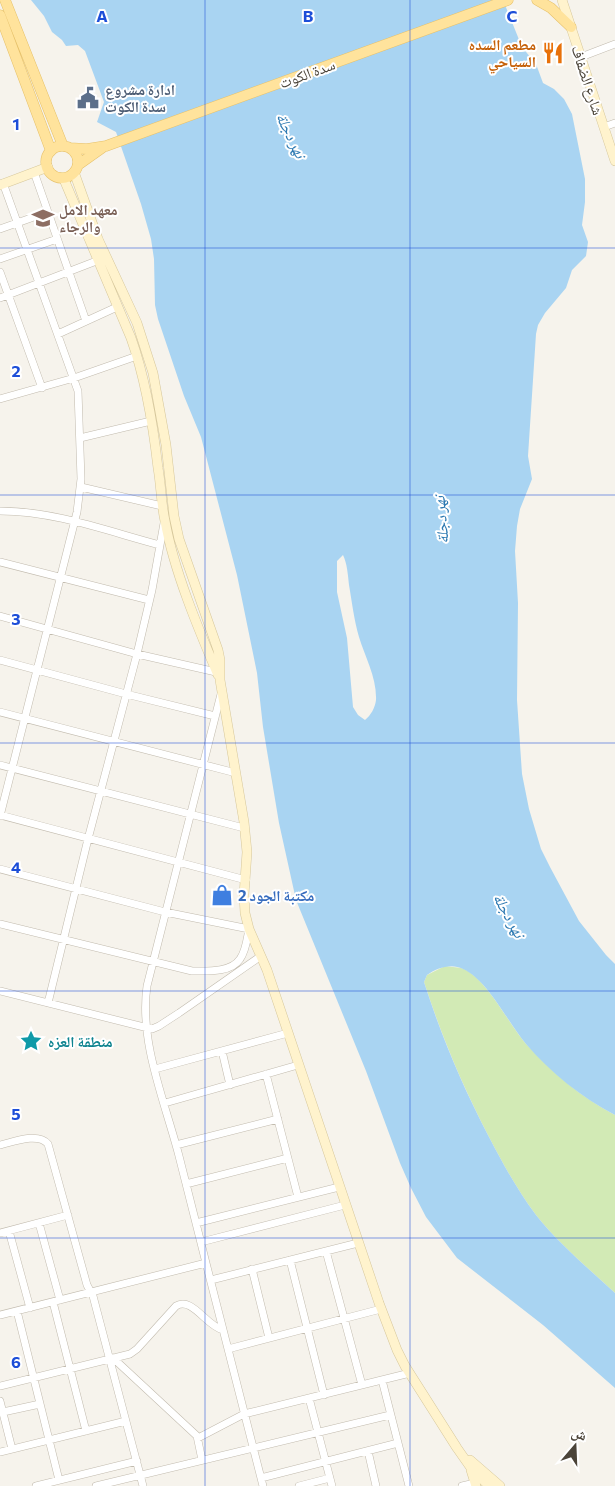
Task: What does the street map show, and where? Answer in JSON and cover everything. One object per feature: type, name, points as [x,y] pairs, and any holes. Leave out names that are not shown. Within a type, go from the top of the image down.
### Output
[{"type":"main road","points":[[5,0],[67,147],[77,155],[76,168],[114,286],[117,307],[143,376],[152,421],[162,506],[169,541],[201,634],[218,676],[222,692],[247,852],[244,904],[249,929],[261,956],[358,1243],[397,1350],[457,1448],[489,1486]]},
{"type":"main road","name":"سدة الكوت","points":[[104,147],[508,0]]},
{"type":"main road","points":[[537,0],[551,8],[571,28]]},
{"type":"main road","name":"شارع الضفاف","points":[[562,0],[615,160]]},
{"type":"main road","points":[[0,15],[51,150],[47,158],[48,167],[54,175],[64,177],[104,147]]},
{"type":"main road","points":[[51,150],[67,147],[86,149],[104,147]]},
{"type":"main road","points":[[2,184],[48,167]]},
{"type":"main road","points":[[64,177],[99,260],[137,323],[153,373],[166,444],[174,516],[179,539],[218,650],[220,660],[218,676]]},
{"type":"main road","points":[[471,1465],[475,1484]]},
{"type":"main road","points":[[471,1465],[500,1486]]},
{"type":"street","points":[[581,56],[615,44]]},
{"type":"street","points":[[604,127],[615,123]]},
{"type":"street","points":[[34,172],[86,321]]},
{"type":"street","points":[[2,184],[40,283],[79,397],[81,487],[74,522],[0,815],[246,880]]},
{"type":"street","points":[[0,229],[48,212]]},
{"type":"street","points":[[0,258],[57,239]]},
{"type":"street","points":[[0,298],[99,260]]},
{"type":"street","points":[[0,272],[42,388]]},
{"type":"street","points":[[58,334],[117,307]]},
{"type":"street","points":[[0,399],[74,378],[137,356]]},
{"type":"street","points":[[80,438],[152,421]]},
{"type":"street","points":[[81,487],[162,506]]},
{"type":"street","points":[[0,511],[29,512],[160,545]]},
{"type":"street","points":[[48,1004],[75,888],[137,654],[150,600],[165,520]]},
{"type":"street","points":[[0,562],[150,600]]},
{"type":"street","points":[[0,616],[218,676]]},
{"type":"street","points":[[0,660],[215,716]]},
{"type":"street","points":[[222,692],[145,1000],[149,1048],[176,1145],[262,1482],[326,1462],[398,1443]]},
{"type":"street","points":[[0,712],[236,772]]},
{"type":"street","points":[[0,765],[244,828]]},
{"type":"street","points":[[0,869],[166,912],[249,929],[240,961],[228,968],[192,971],[0,924]]},
{"type":"street","points":[[0,991],[146,1028],[159,1026],[261,956]]},
{"type":"street","points":[[155,1068],[288,1033]]},
{"type":"street","points":[[222,1051],[230,1085]]},
{"type":"street","points":[[164,1103],[298,1066]]},
{"type":"street","points":[[266,1074],[298,1197]]},
{"type":"street","points":[[176,1145],[278,1119]]},
{"type":"street","points":[[0,1145],[36,1138],[46,1142],[87,1285],[91,1292],[111,1359],[144,1486]]},
{"type":"street","points":[[186,1184],[288,1158]]},
{"type":"street","points":[[196,1223],[339,1187]]},
{"type":"street","points":[[201,1242],[345,1205]]},
{"type":"street","points":[[0,1233],[68,1216]]},
{"type":"street","points":[[39,1223],[86,1431]]},
{"type":"street","points":[[9,1231],[30,1308]]},
{"type":"street","points":[[210,1280],[358,1243]]},
{"type":"street","points":[[326,1251],[362,1385]]},
{"type":"street","points":[[290,1260],[324,1395]]},
{"type":"street","points":[[0,1314],[206,1263]]},
{"type":"street","points":[[252,1269],[269,1338]]},
{"type":"street","points":[[0,1386],[111,1359],[134,1351],[180,1303],[187,1303],[214,1326],[223,1330]]},
{"type":"street","points":[[228,1349],[382,1310]]},
{"type":"street","points":[[17,1311],[59,1480]]},
{"type":"street","points":[[111,1359],[195,1433],[198,1438],[202,1460]]},
{"type":"street","points":[[198,1438],[244,1414],[410,1373]]},
{"type":"street","points":[[382,1380],[409,1486]]},
{"type":"street","points":[[299,1486],[331,1482],[309,1398]]},
{"type":"street","points":[[0,1401],[12,1449]]},
{"type":"street","points":[[3,1412],[40,1404]]},
{"type":"street","points":[[96,1486],[390,1415]]},
{"type":"street","points":[[0,1452],[126,1420]]},
{"type":"street","points":[[368,1451],[376,1486]]},
{"type":"street","points":[[36,1486],[137,1460]]},
{"type":"street","points":[[462,1486],[475,1484]]},
{"type":"green space","points":[[445,966],[461,968],[479,980],[521,1037],[538,1056],[579,1093],[615,1115],[615,1293],[564,1246],[536,1215],[511,1177],[489,1137],[453,1061],[424,982],[427,975]]},
{"type":"water","name":"نهر دجلة","points":[[31,0],[503,0],[522,47],[536,64],[543,83],[554,89],[564,99],[572,114],[585,179],[582,225],[588,242],[586,256],[572,270],[566,288],[545,313],[538,325],[536,334],[528,456],[532,479],[520,509],[515,551],[518,603],[517,700],[522,774],[529,809],[541,849],[579,921],[615,964],[615,1115],[578,1092],[546,1065],[526,1044],[481,982],[472,975],[458,967],[444,967],[427,975],[424,982],[445,1042],[461,1080],[489,1137],[517,1187],[536,1215],[554,1236],[615,1293],[615,1388],[543,1325],[457,1258],[426,1217],[400,1163],[366,1071],[296,900],[279,823],[263,727],[257,673],[237,575],[201,437],[184,396],[158,319],[155,305],[154,259],[151,239],[141,204],[116,132],[97,122],[104,102],[85,51],[78,45],[66,46],[52,32],[44,16]],"holes":[[[343,555],[357,631],[375,684],[376,700],[374,709],[365,720],[358,715],[353,707],[347,638],[337,592],[337,561]]]},
{"type":"place","name":"مطعم السده السياحي","points":[[553,53]]},
{"type":"place","name":"ادارة مشروع سدة الكوت","points":[[88,98]]},
{"type":"place","name":"معهد الامل والرجاء","points":[[43,218]]},
{"type":"place","name":"مكتبة الجود 2","points":[[222,895]]},
{"type":"place","name":"منطقة العزه","points":[[31,1041]]}]
